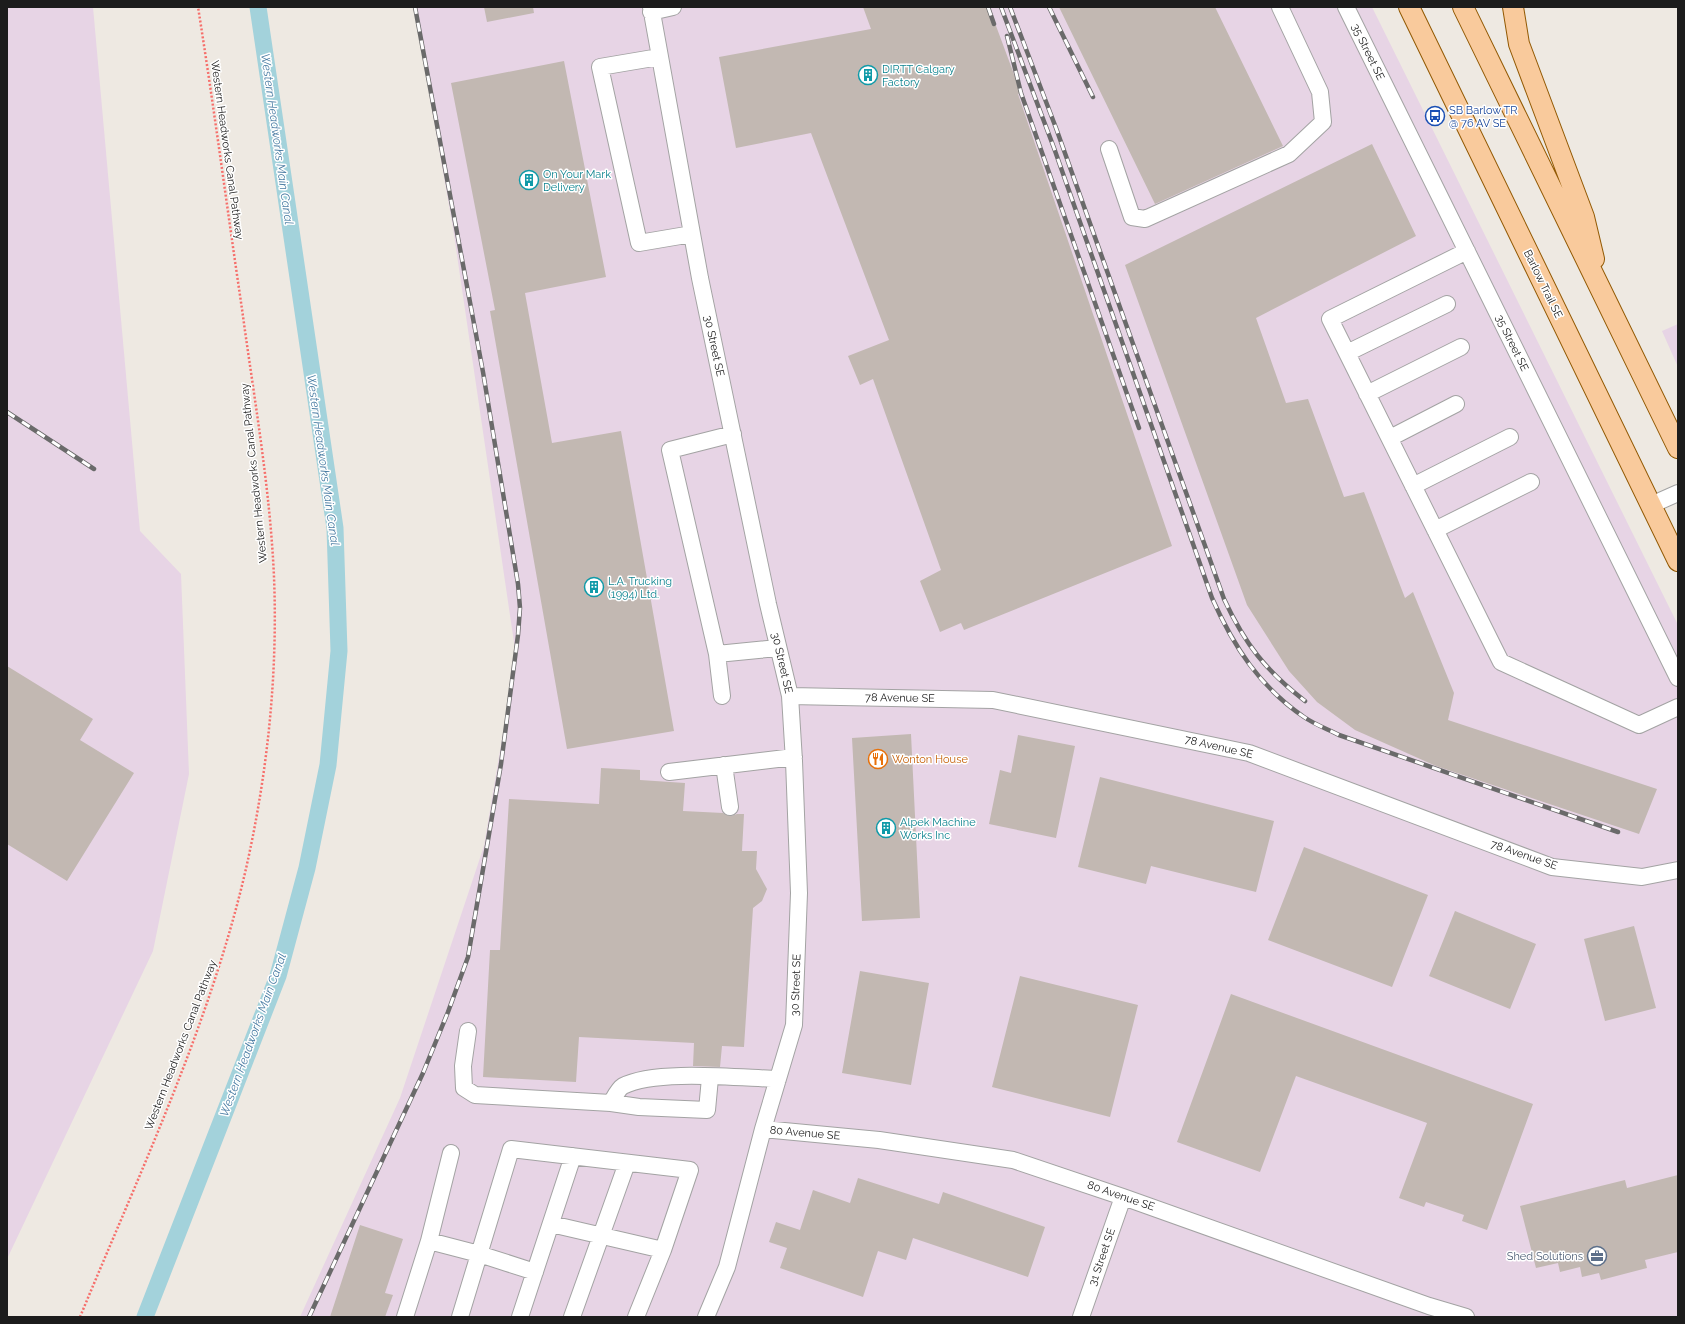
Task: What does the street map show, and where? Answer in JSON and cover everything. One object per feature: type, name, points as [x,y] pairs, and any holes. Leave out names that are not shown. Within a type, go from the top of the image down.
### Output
[{"type":"main road","name":"Barlow Trail SE","points":[[1409,7],[1678,561]]},
{"type":"main road","points":[[1463,7],[1678,448]]},
{"type":"main road","points":[[1513,7],[1519,44],[1584,217],[1604,298]]},
{"type":"street","points":[[651,9],[673,7]]},
{"type":"street","points":[[1109,149],[1132,216],[1145,220],[1289,154],[1323,122],[1320,92],[1280,7]]},
{"type":"street","name":"35 Street SE","points":[[1346,7],[1678,678]]},
{"type":"street","name":"30 Street SE","points":[[651,9],[692,234],[778,648],[790,696],[794,758],[799,893],[794,1025],[763,1129],[727,1267],[706,1317]]},
{"type":"street","points":[[659,57],[600,67],[639,243],[692,234]]},
{"type":"street","points":[[1467,252],[1330,319],[1501,662],[1640,725],[1678,707]]},
{"type":"street","points":[[1347,353],[1447,304]]},
{"type":"street","points":[[1368,394],[1461,347]]},
{"type":"street","points":[[1390,438],[1456,404]]},
{"type":"street","points":[[722,696],[717,654],[670,450],[733,434]]},
{"type":"street","points":[[1413,486],[1510,437]]},
{"type":"street","points":[[1435,530],[1531,482]]},
{"type":"street","points":[[1651,505],[1678,493]]},
{"type":"street","points":[[717,654],[778,648]]},
{"type":"street","name":"78 Avenue SE","points":[[790,696],[993,700],[1248,753],[1552,867],[1642,877],[1678,870]]},
{"type":"street","points":[[669,772],[794,758]]},
{"type":"street","points":[[724,765],[730,807]]},
{"type":"street","points":[[468,1031],[463,1066],[464,1088],[474,1095],[610,1103],[639,1107],[706,1110],[710,1078]]},
{"type":"street","points":[[610,1103],[622,1086],[646,1078],[778,1080]]},
{"type":"street","name":"80 Avenue SE","points":[[763,1129],[880,1140],[1013,1160],[1123,1197],[1429,1306],[1466,1317]]},
{"type":"street","points":[[460,1317],[511,1149],[690,1170],[663,1250],[636,1317]]},
{"type":"street","points":[[405,1317],[429,1241],[451,1153]]},
{"type":"street","points":[[520,1317],[573,1156]]},
{"type":"street","points":[[572,1317],[602,1237],[627,1163]]},
{"type":"street","name":"31 Street SE","points":[[1081,1317],[1123,1197]]},
{"type":"street","points":[[551,1224],[663,1250]]},
{"type":"street","points":[[429,1241],[479,1254],[535,1272]]},
{"type":"path","name":"Western Headworks Canal Pathway","points":[[80,1317],[202,1020],[223,957],[245,871],[263,775],[270,708],[274,578],[269,513],[218,138],[198,7]]},
{"type":"shaded area","points":[[7,7],[93,7],[140,531],[181,574],[189,774],[153,951],[7,1259]]},
{"type":"shaded area","points":[[414,7],[1372,7],[1678,625],[1678,1317],[300,1317],[400,1098],[484,846],[516,656],[453,228]]},
{"type":"shaded area","points":[[1678,324],[1678,367],[1662,331]]},
{"type":"building","points":[[484,7],[533,7],[534,13],[487,22]]},
{"type":"building","points":[[863,7],[989,7],[1021,93],[1018,94],[1172,546],[964,630],[961,623],[940,632],[920,581],[941,570],[873,379],[860,385],[848,356],[889,340],[811,133],[736,148],[719,57],[871,29]]},
{"type":"building","points":[[1059,7],[1215,7],[1283,146],[1155,204]]},
{"type":"building","points":[[564,61],[606,277],[525,293],[552,443],[621,431],[674,731],[567,749],[490,311],[495,310],[451,83]]},
{"type":"building","points":[[1372,144],[1416,236],[1256,318],[1286,403],[1308,399],[1344,497],[1364,492],[1405,598],[1413,592],[1454,693],[1448,720],[1657,789],[1639,834],[1436,766],[1355,730],[1317,702],[1289,671],[1247,605],[1125,265]]},
{"type":"building","points":[[7,666],[93,719],[80,740],[134,773],[67,881],[7,844]]},
{"type":"building","name":"Alpek Machine Works Inc","points":[[911,734],[920,918],[862,921],[852,738]]},
{"type":"building","points":[[1018,735],[1075,746],[1056,838],[989,824],[1000,770],[1011,773]]},
{"type":"building","points":[[601,768],[640,770],[640,780],[685,783],[683,811],[723,813],[731,816],[744,814],[742,851],[757,851],[756,869],[767,889],[762,901],[753,908],[744,1047],[722,1046],[720,1067],[693,1066],[694,1043],[579,1037],[576,1082],[483,1077],[490,950],[500,950],[509,799],[599,804]]},
{"type":"building","points":[[1100,777],[1274,821],[1256,892],[1151,866],[1146,884],[1078,867]]},
{"type":"building","points":[[1304,847],[1428,895],[1392,987],[1268,940]]},
{"type":"building","points":[[1455,911],[1536,944],[1510,1009],[1429,976]]},
{"type":"building","points":[[1634,926],[1656,1008],[1605,1021],[1584,939]]},
{"type":"building","points":[[860,971],[929,983],[911,1085],[842,1073]]},
{"type":"building","points":[[1020,976],[1138,1005],[1110,1117],[992,1087]]},
{"type":"building","points":[[1231,994],[1533,1104],[1487,1230],[1462,1221],[1464,1215],[1426,1202],[1424,1207],[1399,1198],[1427,1123],[1296,1076],[1260,1172],[1177,1142]]},
{"type":"building","points":[[1678,1175],[1678,1252],[1645,1260],[1647,1268],[1601,1280],[1599,1273],[1582,1277],[1580,1267],[1560,1272],[1558,1263],[1536,1268],[1520,1206],[1625,1180],[1627,1188]]},
{"type":"building","points":[[858,1178],[939,1204],[943,1192],[1045,1227],[1028,1277],[913,1238],[906,1260],[878,1251],[863,1297],[780,1268],[787,1248],[769,1242],[776,1222],[800,1230],[813,1190],[850,1203]]},
{"type":"building","points":[[360,1225],[403,1239],[385,1293],[393,1295],[385,1317],[330,1317]]},
{"type":"waterway","name":"Western Headworks Main Canal","points":[[145,1317],[278,976],[307,868],[328,765],[339,651],[335,528],[258,7]]},
{"type":"railway","points":[[309,1317],[423,1073],[448,1012],[468,957],[501,764],[518,635],[520,608],[518,584],[483,372],[415,7]]},
{"type":"railway","points":[[988,7],[994,24]]},
{"type":"railway","points":[[1001,7],[1054,148],[1212,598],[1229,633],[1249,664],[1261,679],[1288,705],[1308,720],[1339,735],[1618,832]]},
{"type":"railway","points":[[1010,7],[1056,128],[1224,599],[1240,630],[1257,655],[1278,678],[1305,701]]},
{"type":"railway","points":[[1049,7],[1093,97]]},
{"type":"railway","points":[[1007,36],[1021,93],[1139,428]]},
{"type":"railway","points":[[7,412],[94,469]]},
{"type":"place","name":"DIRTT Calgary Factory","points":[[868,75]]},
{"type":"place","name":"SB Barlow TR @ 76 AV SE","points":[[1435,116]]},
{"type":"place","name":"On Your Mark Delivery","points":[[529,180]]},
{"type":"place","name":"L.A. Trucking (1994) Ltd.","points":[[594,587]]},
{"type":"place","name":"Wonton House","points":[[878,759]]},
{"type":"place","name":"Alpek Machine Works Inc","points":[[886,828]]},
{"type":"place","name":"Shed Solutions","points":[[1597,1256]]}]
